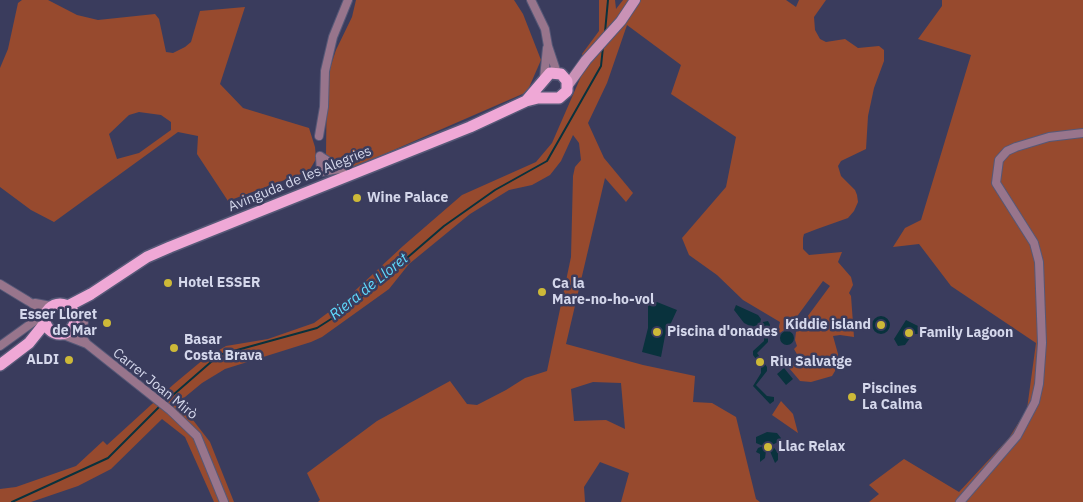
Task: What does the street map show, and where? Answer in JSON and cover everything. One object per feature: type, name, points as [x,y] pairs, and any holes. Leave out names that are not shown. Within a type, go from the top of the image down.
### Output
[{"type":"main road","points":[[526,101],[564,95],[568,85],[586,60],[621,21],[635,0]]},
{"type":"main road","points":[[526,101],[550,73],[559,73],[586,60]]},
{"type":"main road","points":[[559,73],[568,85]]},
{"type":"main road","points":[[543,81],[548,97]]},
{"type":"main road","name":"Avinguda de les Alegries","points":[[68,306],[91,294],[147,257],[345,172],[470,127],[526,101]]},
{"type":"main road","name":"Avinguda de les Alegries","points":[[78,321],[91,294]]},
{"type":"main road","points":[[0,365],[28,343],[46,316],[58,303],[68,306],[78,321],[69,331],[28,343]]},
{"type":"main road","points":[[46,316],[57,333]]},
{"type":"street","points":[[320,136],[325,71],[333,37],[348,0]]},
{"type":"street","points":[[531,0],[546,29],[548,46],[543,81]]},
{"type":"street","points":[[548,46],[559,73]]},
{"type":"street","points":[[960,502],[1017,436],[1035,402],[1039,384],[1042,343],[1039,262],[1034,244],[996,182],[999,160],[1007,151],[1016,147],[1049,138],[1083,133]]},
{"type":"street","points":[[320,156],[345,172],[321,172],[320,156]]},
{"type":"street","points":[[0,346],[36,320],[46,316],[28,301],[1,287]]},
{"type":"street","points":[[78,321],[85,341]]},
{"type":"street","name":"Carrer Joan Mirò","points":[[78,321],[85,341]]},
{"type":"street","name":"Carrer Joan Mirò","points":[[57,333],[85,341],[170,410],[198,436],[224,502]]},
{"type":"shaded area","points":[[22,0],[48,0],[77,15],[98,20],[155,14],[159,19],[166,52],[173,53],[191,42],[200,11],[245,7],[220,84],[243,108],[309,128],[315,147],[316,159],[309,171],[228,201],[197,154],[198,136],[178,132],[54,222],[31,210],[0,187],[0,68],[8,49],[18,3]],"holes":[[[139,112],[161,115],[171,122],[171,130],[139,153],[117,159],[109,134],[129,115]]]},
{"type":"shaded area","points":[[356,0],[514,0],[523,14],[541,60],[527,92],[350,169],[332,161],[326,154],[327,77],[336,50],[352,17]]},
{"type":"shaded area","points":[[599,0],[615,0],[616,9],[623,0],[786,0],[796,7],[799,0],[826,0],[814,17],[815,30],[820,39],[826,42],[845,39],[858,48],[879,46],[884,50],[884,61],[874,88],[868,116],[866,149],[841,161],[838,166],[841,176],[855,190],[858,202],[848,218],[804,234],[803,238],[803,249],[809,255],[842,252],[838,262],[851,277],[853,285],[849,293],[851,296],[854,337],[833,336],[838,354],[835,371],[832,376],[811,382],[800,381],[784,362],[797,363],[798,356],[794,349],[797,346],[795,340],[796,332],[830,286],[823,281],[790,326],[777,335],[780,322],[743,300],[717,275],[689,255],[682,238],[726,187],[736,137],[671,94],[681,65],[627,25],[607,83],[588,123],[604,158],[633,193],[626,202],[605,178],[566,344],[643,365],[695,376],[693,402],[712,403],[736,417],[756,499],[760,502],[621,502],[629,473],[600,462],[584,487],[585,502],[318,502],[320,500],[307,473],[377,421],[450,381],[467,404],[477,405],[525,378],[547,371],[571,257],[573,176],[575,167],[581,160],[579,143],[573,135],[561,161],[550,175],[532,185],[509,190],[470,214],[409,264],[389,289],[322,337],[225,369],[202,383],[179,402],[210,442],[234,502],[214,502],[185,437],[162,419],[111,469],[78,486],[31,502],[0,502],[0,489],[16,487],[76,466],[103,441],[107,445],[204,359],[226,346],[268,339],[314,323],[345,300],[462,195],[536,162],[552,143],[586,65],[582,54],[599,31]],"holes":[[[593,382],[621,383],[625,429],[606,420],[574,421],[571,389]]]},
{"type":"shaded area","points":[[942,0],[1083,0],[1083,502],[869,502],[879,494],[869,485],[904,459],[959,492],[1009,438],[1027,409],[1036,343],[951,286],[919,244],[893,247],[905,228],[921,220],[971,55],[918,39],[942,6]]},
{"type":"shaded area","points":[[781,401],[793,414],[798,433],[772,415]]},
{"type":"water","name":"Piscina d'onades","points":[[657,302],[677,310],[665,336],[661,357],[642,352],[648,328],[648,303]]},
{"type":"water","points":[[736,305],[758,315],[761,319],[760,324],[752,327],[744,323],[734,310]]},
{"type":"water","name":"Kiddie island","points":[[877,316],[885,316],[890,321],[888,332],[877,334],[872,329],[872,321]]},
{"type":"water","name":"Family Lagoon","points":[[906,320],[918,326],[920,330],[918,334],[913,334],[905,345],[898,346],[894,339]]},
{"type":"water","name":"Riu Salvatge","points":[[768,321],[770,325],[768,342],[757,353],[767,367],[767,371],[756,385],[767,396],[774,397],[774,401],[770,404],[753,386],[761,373],[761,366],[753,355],[753,351],[764,341],[765,329],[762,326],[763,322]]},
{"type":"water","points":[[784,331],[790,331],[794,338],[790,345],[784,345],[780,341],[780,335]]},
{"type":"water","points":[[784,368],[793,379],[786,385],[777,374]]},
{"type":"water","name":"Llac Relax","points":[[767,432],[777,433],[781,438],[780,441],[772,445],[778,453],[778,460],[775,463],[769,449],[766,451],[765,458],[760,462],[760,454],[756,452],[758,448],[763,446],[756,443],[756,437]]},
{"type":"waterway","name":"Riera de Lloret","points":[[605,32],[608,0]]},
{"type":"waterway","name":"Riera de Lloret","points":[[165,402],[219,355],[317,328],[350,307],[444,226],[495,190],[547,161],[601,66],[603,47]]},
{"type":"waterway","name":"Riera de Lloret","points":[[12,502],[108,458],[161,405]]},
{"type":"place","name":"Wine Palace","points":[[357,198]]},
{"type":"place","name":"Hotel ESSER","points":[[168,283]]},
{"type":"place","name":"Ca la Mare-no-ho-vol","points":[[542,292]]},
{"type":"place","name":"Esser Lloret de Mar","points":[[107,323]]},
{"type":"place","name":"Kiddie island","points":[[881,325]]},
{"type":"place","name":"Piscina d'onades","points":[[657,332]]},
{"type":"place","name":"Family Lagoon","points":[[909,333]]},
{"type":"place","name":"Basar Costa Brava","points":[[174,348]]},
{"type":"place","name":"ALDI","points":[[69,360]]},
{"type":"place","name":"Riu Salvatge","points":[[760,362]]},
{"type":"place","name":"Piscines La Calma","points":[[852,397]]},
{"type":"place","name":"Llac Relax","points":[[768,447]]}]
